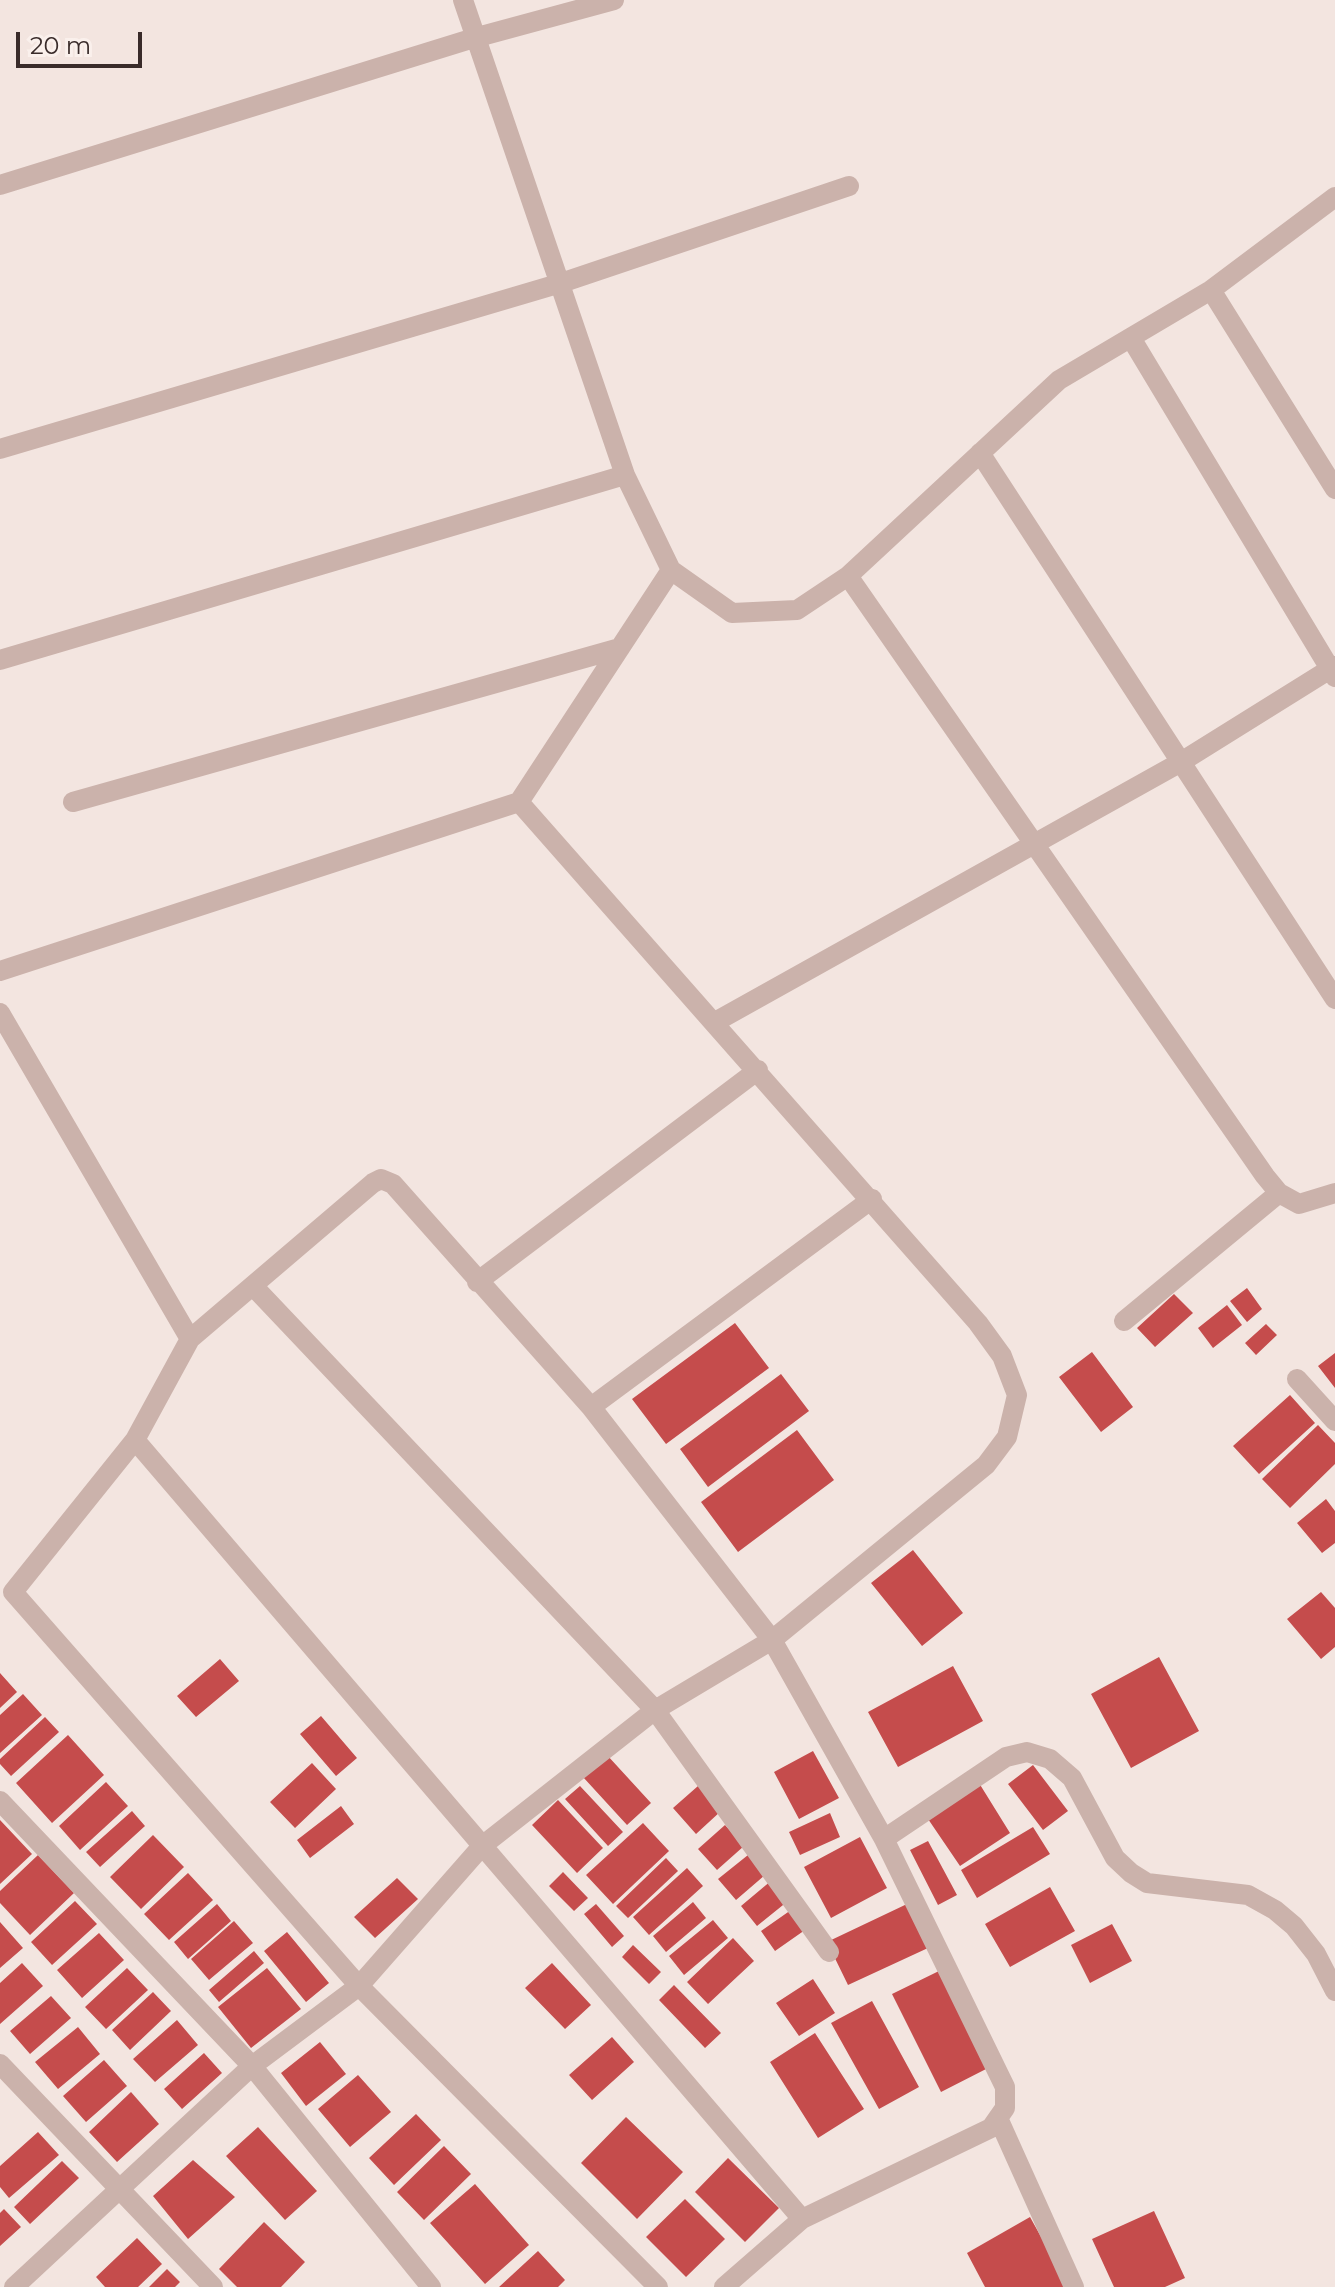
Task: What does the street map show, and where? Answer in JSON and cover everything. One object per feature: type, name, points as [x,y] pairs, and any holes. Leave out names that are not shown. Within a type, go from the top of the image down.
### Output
[{"type":"street","points":[[463,0],[625,475],[671,570],[732,613],[797,610],[848,576],[1059,380],[1211,290],[1335,197]]},
{"type":"street","points":[[0,185],[474,38],[614,0]]},
{"type":"street","points":[[0,449],[561,283],[849,186]]},
{"type":"street","points":[[1211,290],[1335,489]]},
{"type":"street","points":[[715,1022],[1181,762],[1333,670],[1131,338]]},
{"type":"street","points":[[980,453],[1335,999]]},
{"type":"street","points":[[0,660],[625,475]]},
{"type":"street","points":[[0,971],[519,802],[671,570]]},
{"type":"street","points":[[848,576],[1031,843],[1279,1193],[1299,1204],[1335,1193]]},
{"type":"street","points":[[73,802],[620,648]]},
{"type":"street","points":[[14,2287],[252,2066],[359,1986],[482,1846],[655,1710],[772,1640],[986,1465],[1007,1437],[1017,1395],[1002,1356],[978,1323],[872,1199],[519,802]]},
{"type":"street","points":[[0,1013],[190,1339]]},
{"type":"street","points":[[477,1282],[758,1070]]},
{"type":"street","points":[[0,1610],[135,1440],[190,1339],[381,1179],[393,1184],[591,1407],[772,1640],[884,1839],[1005,2087],[1005,2108],[991,2128],[802,2219],[724,2287]]},
{"type":"street","points":[[1124,1321],[1279,1193]]},
{"type":"street","points":[[591,1407],[872,1199]]},
{"type":"street","points":[[254,1287],[655,1710],[829,1952]]},
{"type":"street","points":[[1297,1379],[1335,1421]]},
{"type":"street","points":[[135,1440],[802,2219]]},
{"type":"street","points":[[13,1592],[359,1986],[658,2287]]},
{"type":"street","points":[[884,1839],[1006,1757],[1027,1752],[1050,1759],[1072,1778],[1115,1858],[1131,1873],[1147,1883],[1248,1895],[1275,1910],[1294,1926],[1316,1954],[1335,1991]]},
{"type":"street","points":[[0,1801],[252,2066],[431,2287]]},
{"type":"street","points":[[0,2064],[213,2287]]},
{"type":"street","points":[[998,2118],[1074,2287]]},
{"type":"building","points":[[1247,1288],[1262,1309],[1247,1322],[1230,1301]]},
{"type":"building","points":[[1174,1294],[1193,1313],[1155,1347],[1137,1328]]},
{"type":"building","points":[[1227,1305],[1242,1325],[1213,1348],[1198,1328]]},
{"type":"building","points":[[735,1323],[769,1368],[666,1444],[632,1399]]},
{"type":"building","points":[[1266,1324],[1277,1335],[1256,1355],[1245,1343]]},
{"type":"building","points":[[1092,1352],[1133,1407],[1101,1432],[1059,1377]]},
{"type":"building","points":[[1335,1353],[1335,1388],[1318,1366]]},
{"type":"building","points":[[781,1374],[809,1411],[708,1487],[680,1449]]},
{"type":"building","points":[[1290,1395],[1315,1423],[1259,1474],[1233,1446]]},
{"type":"building","points":[[1318,1425],[1335,1443],[1335,1464],[1290,1508],[1262,1479]]},
{"type":"building","points":[[797,1430],[834,1480],[738,1552],[701,1502]]},
{"type":"building","points":[[1326,1499],[1335,1511],[1335,1543],[1322,1553],[1297,1523]]},
{"type":"building","points":[[913,1550],[963,1613],[922,1646],[871,1583]]},
{"type":"building","points":[[1321,1592],[1335,1608],[1335,1647],[1321,1659],[1287,1619]]},
{"type":"building","points":[[1159,1657],[1199,1731],[1131,1768],[1091,1694]]},
{"type":"building","points":[[220,1659],[239,1681],[196,1717],[177,1696]]},
{"type":"building","points":[[953,1666],[983,1721],[898,1767],[868,1712]]},
{"type":"building","points":[[0,1673],[17,1692],[0,1708]]},
{"type":"building","points":[[23,1694],[42,1715],[0,1753],[0,1715]]},
{"type":"building","points":[[321,1716],[357,1758],[336,1776],[300,1734]]},
{"type":"building","points":[[45,1717],[59,1732],[11,1776],[0,1764],[0,1759]]},
{"type":"building","points":[[68,1735],[104,1775],[52,1823],[16,1783]]},
{"type":"building","points":[[813,1751],[839,1798],[799,1819],[774,1772]]},
{"type":"building","points":[[607,1755],[651,1803],[627,1825],[583,1777]]},
{"type":"building","points":[[312,1763],[336,1789],[295,1828],[270,1802]]},
{"type":"building","points":[[1033,1765],[1068,1811],[1043,1830],[1008,1784]]},
{"type":"building","points":[[106,1782],[128,1806],[80,1850],[59,1826]]},
{"type":"building","points":[[979,1783],[1010,1833],[960,1866],[926,1816]]},
{"type":"building","points":[[580,1786],[623,1832],[608,1846],[565,1799]]},
{"type":"building","points":[[698,1786],[721,1811],[696,1834],[673,1808]]},
{"type":"building","points":[[558,1800],[603,1848],[577,1873],[532,1825]]},
{"type":"building","points":[[341,1806],[354,1824],[310,1858],[297,1840]]},
{"type":"building","points":[[132,1811],[145,1826],[100,1867],[86,1852]]},
{"type":"building","points":[[830,1813],[840,1837],[800,1855],[789,1832]]},
{"type":"building","points":[[0,1820],[32,1854],[0,1884]]},
{"type":"building","points":[[643,1823],[669,1851],[613,1904],[586,1875]]},
{"type":"building","points":[[725,1825],[744,1846],[717,1870],[698,1849]]},
{"type":"building","points":[[1033,1827],[1050,1854],[977,1898],[961,1870]]},
{"type":"building","points":[[153,1835],[184,1867],[141,1909],[110,1877]]},
{"type":"building","points":[[860,1837],[887,1888],[831,1918],[804,1867]]},
{"type":"building","points":[[928,1841],[957,1895],[938,1905],[910,1850]]},
{"type":"building","points":[[38,1855],[74,1893],[30,1935],[0,1903],[0,1891]]},
{"type":"building","points":[[748,1855],[765,1875],[736,1900],[718,1879]]},
{"type":"building","points":[[666,1858],[678,1871],[628,1918],[616,1906]]},
{"type":"building","points":[[687,1868],[703,1886],[649,1935],[633,1917]]},
{"type":"building","points":[[563,1872],[588,1898],[574,1911],[549,1886]]},
{"type":"building","points":[[188,1873],[213,1900],[169,1940],[144,1914]]},
{"type":"building","points":[[397,1878],[418,1899],[375,1938],[354,1917]]},
{"type":"building","points":[[772,1880],[788,1901],[757,1926],[741,1906]]},
{"type":"building","points":[[1050,1887],[1075,1931],[1010,1967],[985,1924]]},
{"type":"building","points":[[75,1901],[97,1924],[52,1965],[31,1942]]},
{"type":"building","points":[[693,1902],[706,1918],[666,1952],[653,1936]]},
{"type":"building","points":[[217,1904],[231,1921],[188,1959],[174,1942]]},
{"type":"building","points":[[596,1904],[624,1936],[612,1947],[584,1914]]},
{"type":"building","points":[[907,1904],[928,1948],[848,1985],[827,1942]]},
{"type":"building","points":[[791,1910],[805,1930],[775,1951],[761,1931]]},
{"type":"building","points":[[713,1920],[728,1938],[684,1975],[669,1956]]},
{"type":"building","points":[[234,1921],[253,1943],[209,1980],[191,1959]]},
{"type":"building","points":[[0,1922],[23,1948],[0,1968]]},
{"type":"building","points":[[1112,1924],[1132,1961],[1090,1983],[1071,1945]]},
{"type":"building","points":[[287,1932],[329,1983],[306,2002],[264,1951]]},
{"type":"building","points":[[99,1933],[124,1960],[82,1998],[57,1970]]},
{"type":"building","points":[[733,1938],[754,1961],[708,2004],[687,1982]]},
{"type":"building","points":[[633,1945],[661,1972],[649,1984],[622,1957]]},
{"type":"building","points":[[254,1951],[264,1963],[219,2002],[209,1990]]},
{"type":"building","points":[[22,1963],[43,1986],[0,2024],[0,1983]]},
{"type":"building","points":[[552,1963],[591,2005],[565,2029],[525,1988]]},
{"type":"building","points":[[127,1968],[148,1990],[106,2029],[85,2007]]},
{"type":"building","points":[[267,1968],[301,2009],[251,2048],[218,2007]]},
{"type":"building","points":[[941,1970],[990,2067],[941,2092],[892,1994]]},
{"type":"building","points":[[813,1979],[835,2013],[799,2036],[776,2003]]},
{"type":"building","points":[[674,1985],[721,2033],[705,2048],[659,2000]]},
{"type":"building","points":[[153,1992],[171,2011],[130,2050],[112,2030]]},
{"type":"building","points":[[51,1996],[71,2018],[30,2054],[10,2031]]},
{"type":"building","points":[[872,2001],[919,2087],[879,2109],[831,2023]]},
{"type":"building","points":[[177,2020],[198,2045],[155,2082],[133,2059]]},
{"type":"building","points":[[78,2027],[100,2054],[58,2089],[35,2062]]},
{"type":"building","points":[[815,2033],[864,2109],[818,2138],[770,2062]]},
{"type":"building","points":[[612,2037],[634,2062],[592,2100],[569,2075]]},
{"type":"building","points":[[320,2042],[346,2074],[306,2106],[281,2073]]},
{"type":"building","points":[[204,2053],[222,2073],[182,2109],[164,2089]]},
{"type":"building","points":[[104,2060],[127,2086],[86,2122],[63,2096]]},
{"type":"building","points":[[358,2075],[391,2112],[350,2147],[318,2109]]},
{"type":"building","points":[[131,2092],[159,2124],[117,2162],[89,2132]]},
{"type":"building","points":[[416,2114],[441,2140],[394,2185],[369,2158]]},
{"type":"building","points":[[626,2117],[683,2172],[637,2219],[581,2163]]},
{"type":"building","points":[[258,2127],[317,2191],[285,2220],[226,2156]]},
{"type":"building","points":[[38,2132],[59,2155],[9,2198],[0,2187],[0,2166]]},
{"type":"building","points":[[444,2146],[471,2174],[424,2220],[397,2192]]},
{"type":"building","points":[[728,2158],[779,2208],[745,2242],[695,2192]]},
{"type":"building","points":[[193,2160],[235,2197],[188,2239],[153,2196]]},
{"type":"building","points":[[62,2161],[79,2178],[30,2224],[14,2207]]},
{"type":"building","points":[[475,2184],[529,2245],[485,2284],[430,2223]]},
{"type":"building","points":[[685,2199],[725,2239],[686,2277],[646,2237]]},
{"type":"building","points":[[4,2209],[21,2227],[0,2246],[0,2213]]},
{"type":"building","points":[[1154,2211],[1185,2278],[1165,2287],[1114,2287],[1092,2239]]},
{"type":"building","points":[[1030,2217],[1069,2287],[985,2287],[967,2253]]},
{"type":"building","points":[[264,2222],[305,2262],[281,2287],[237,2287],[219,2269]]},
{"type":"building","points":[[137,2238],[162,2264],[138,2287],[105,2287],[96,2277]]},
{"type":"building","points":[[538,2251],[565,2280],[558,2287],[499,2287]]},
{"type":"building","points":[[167,2269],[180,2282],[175,2287],[149,2287]]}]
